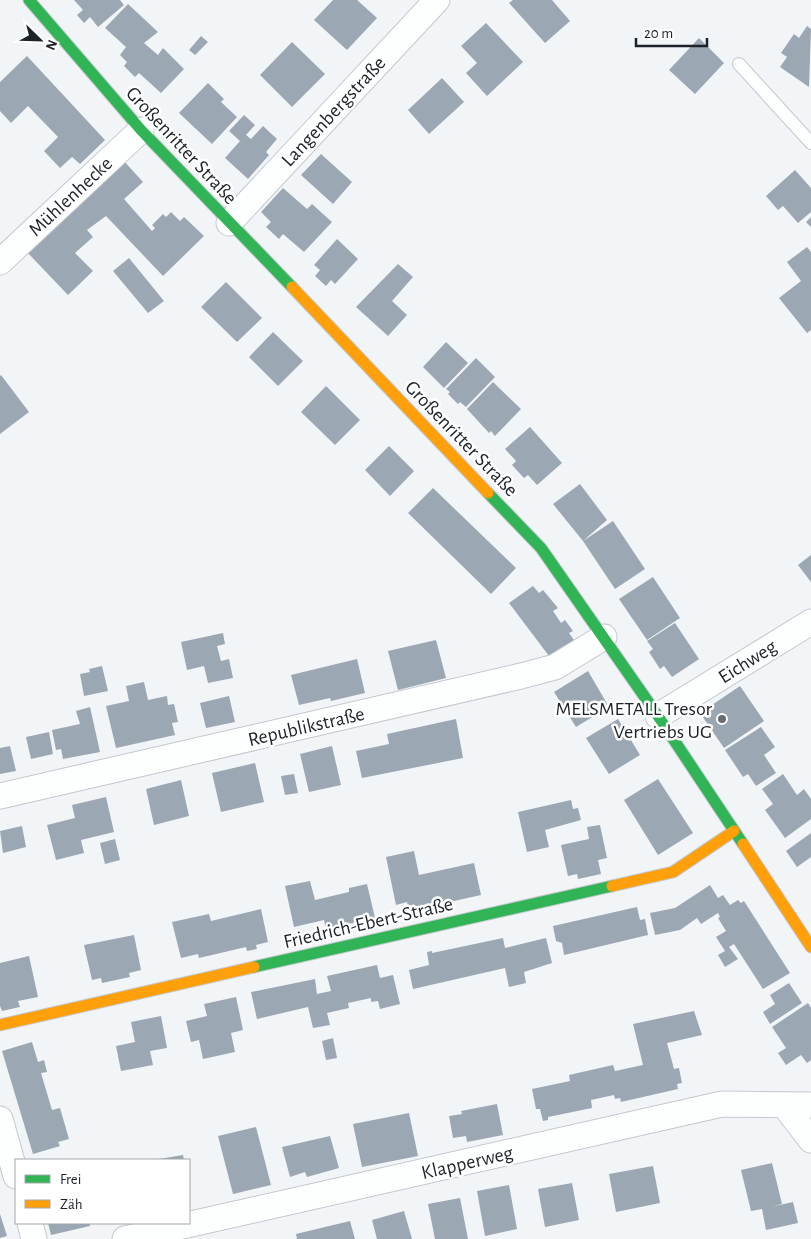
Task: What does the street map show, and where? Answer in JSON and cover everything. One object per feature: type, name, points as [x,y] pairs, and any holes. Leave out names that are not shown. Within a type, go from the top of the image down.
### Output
[{"type":"main road","name":"Großenritter Straße","points":[[29,0],[141,130],[541,548],[658,716],[811,947]]},
{"type":"main road","name":"Friedrich-Ebert-Straße","points":[[0,1025],[673,872],[734,831]]},
{"type":"street","name":"Langenbergstraße","points":[[229,223],[437,0]]},
{"type":"street","name":"Mühlenhecke","points":[[0,262],[141,130]]},
{"type":"street","name":"Eichweg","points":[[658,716],[811,622]]},
{"type":"street","name":"Republikstraße","points":[[0,796],[521,676],[555,667],[604,637]]},
{"type":"street","name":"Klapperweg","points":[[125,1239],[722,1104],[811,1105]]},
{"type":"street","points":[[784,1105],[811,1140]]},
{"type":"street","points":[[0,1119],[15,1172]]},
{"type":"street","points":[[30,1224],[34,1239]]},
{"type":"lane","points":[[739,64],[811,142]]},
{"type":"building","points":[[74,0],[120,0],[124,5],[98,27],[90,17],[84,23],[77,15],[83,10]]},
{"type":"building","points":[[333,0],[357,0],[377,18],[347,50],[314,20]]},
{"type":"building","points":[[513,0],[552,0],[570,21],[545,43],[509,3]]},
{"type":"building","points":[[128,4],[158,32],[144,43],[158,55],[163,48],[184,69],[161,93],[139,73],[135,77],[124,66],[127,62],[120,55],[126,47],[105,28]]},
{"type":"building","points":[[486,23],[523,62],[487,96],[466,73],[477,63],[461,46]]},
{"type":"building","points":[[807,26],[811,29],[809,87],[780,67],[787,57],[781,53],[794,34],[799,38]]},
{"type":"building","points":[[201,36],[208,42],[195,55],[189,50]]},
{"type":"building","points":[[699,38],[724,63],[695,94],[669,70]]},
{"type":"building","points":[[292,42],[325,74],[292,107],[260,75]]},
{"type":"building","points":[[27,56],[105,140],[80,164],[72,157],[60,168],[44,151],[58,137],[28,106],[11,123],[0,111],[0,82]]},
{"type":"building","points":[[442,78],[464,102],[429,134],[408,110]]},
{"type":"building","points":[[208,83],[224,99],[221,102],[237,117],[212,144],[179,113]]},
{"type":"building","points":[[244,115],[255,125],[246,135],[251,139],[263,126],[277,139],[266,152],[269,155],[248,179],[225,158],[240,141],[229,131]]},
{"type":"building","points":[[321,154],[352,182],[333,204],[301,175]]},
{"type":"building","points":[[123,160],[143,182],[124,199],[152,231],[155,228],[152,225],[163,214],[166,217],[171,212],[180,221],[184,217],[204,236],[163,276],[106,216],[87,230],[93,237],[75,253],[93,271],[68,295],[26,251]]},
{"type":"building","points":[[795,170],[811,188],[811,212],[798,223],[783,206],[778,210],[766,196]]},
{"type":"building","points":[[283,188],[307,209],[312,204],[332,222],[304,252],[283,234],[279,239],[266,227],[271,222],[261,212]]},
{"type":"building","points":[[811,217],[811,227],[806,222]]},
{"type":"building","points":[[337,239],[358,259],[335,284],[331,280],[326,286],[315,276],[320,270],[314,265]]},
{"type":"building","points":[[807,247],[811,252],[811,330],[807,333],[779,298],[801,281],[787,262]]},
{"type":"building","points":[[129,258],[164,301],[148,313],[113,271]]},
{"type":"building","points":[[398,264],[413,277],[392,301],[407,315],[388,336],[356,307]]},
{"type":"building","points":[[226,282],[262,318],[237,342],[201,307]]},
{"type":"building","points":[[273,332],[303,361],[278,386],[249,357]]},
{"type":"building","points":[[446,342],[468,363],[444,388],[423,367]]},
{"type":"building","points":[[476,358],[495,377],[466,407],[460,402],[458,404],[448,394],[450,392],[446,389]]},
{"type":"building","points":[[0,376],[29,412],[0,434]]},
{"type":"building","points":[[493,382],[521,409],[495,436],[491,431],[489,433],[467,409]]},
{"type":"building","points":[[326,386],[360,420],[335,445],[301,412]]},
{"type":"building","points":[[530,427],[562,463],[537,485],[528,475],[524,478],[512,465],[516,461],[505,449]]},
{"type":"building","points":[[389,446],[414,471],[390,496],[365,470]]},
{"type":"building","points":[[580,484],[607,520],[583,541],[553,504]]},
{"type":"building","points":[[433,488],[516,568],[491,594],[408,513]]},
{"type":"building","points":[[613,521],[645,569],[615,589],[583,541]]},
{"type":"building","points":[[811,555],[811,582],[798,565]]},
{"type":"building","points":[[653,577],[680,618],[647,640],[619,599]]},
{"type":"building","points":[[533,586],[539,593],[543,590],[558,608],[553,611],[561,623],[565,620],[573,631],[569,633],[579,647],[549,656],[509,603]]},
{"type":"building","points":[[675,623],[699,659],[672,677],[664,666],[660,669],[649,652],[653,649],[647,641]]},
{"type":"building","points":[[223,633],[225,644],[217,646],[221,661],[229,659],[233,678],[208,683],[204,666],[187,670],[181,642]]},
{"type":"building","points":[[436,640],[446,678],[398,690],[388,651]]},
{"type":"building","points":[[357,659],[365,693],[331,701],[330,698],[299,705],[291,675]]},
{"type":"building","points":[[102,666],[108,691],[84,696],[80,674],[90,672],[89,669]]},
{"type":"building","points":[[588,671],[609,707],[576,727],[554,692]]},
{"type":"building","points":[[144,682],[148,700],[167,696],[168,705],[174,704],[178,722],[172,723],[175,735],[116,748],[106,706],[129,701],[126,686]]},
{"type":"building","points":[[740,686],[764,721],[724,748],[700,713]]},
{"type":"building","points":[[229,696],[235,722],[206,728],[200,703]]},
{"type":"building","points":[[90,707],[100,752],[63,759],[61,749],[56,750],[52,730],[80,724],[76,711]]},
{"type":"building","points":[[456,719],[463,758],[362,778],[356,751],[389,744],[387,734]]},
{"type":"building","points":[[618,719],[640,755],[609,774],[586,738]]},
{"type":"building","points":[[761,727],[775,747],[764,755],[776,773],[756,786],[748,774],[743,777],[725,750]]},
{"type":"building","points":[[49,732],[53,754],[31,759],[26,737]]},
{"type":"building","points":[[10,746],[16,771],[0,774],[0,748]]},
{"type":"building","points":[[332,746],[341,785],[309,792],[300,754]]},
{"type":"building","points":[[255,763],[264,802],[221,812],[212,773]]},
{"type":"building","points":[[294,774],[298,793],[285,795],[281,776]]},
{"type":"building","points":[[783,774],[797,795],[804,789],[811,799],[811,819],[785,838],[765,810],[773,804],[762,789]]},
{"type":"building","points":[[658,779],[693,833],[658,855],[624,800]]},
{"type":"building","points":[[181,780],[189,816],[154,825],[146,789]]},
{"type":"building","points":[[106,797],[114,832],[81,840],[84,853],[56,860],[47,825],[75,818],[72,805]]},
{"type":"building","points":[[571,800],[573,809],[578,808],[581,820],[545,830],[549,847],[527,852],[518,812]]},
{"type":"building","points":[[600,825],[607,858],[598,860],[601,874],[578,879],[577,874],[568,876],[561,845],[589,839],[587,827]]},
{"type":"building","points":[[22,826],[26,847],[3,853],[0,831]]},
{"type":"building","points":[[811,833],[811,857],[797,867],[786,851]]},
{"type":"building","points":[[115,839],[120,860],[105,864],[100,843]]},
{"type":"building","points":[[414,851],[419,875],[474,863],[481,895],[409,911],[407,902],[396,905],[386,857]]},
{"type":"building","points":[[310,881],[315,900],[349,892],[349,888],[367,884],[375,918],[326,929],[324,920],[294,927],[285,886]]},
{"type":"building","points":[[710,885],[718,898],[723,895],[730,905],[738,900],[741,903],[744,901],[790,973],[763,989],[734,944],[729,947],[738,959],[725,967],[718,955],[725,951],[716,937],[726,931],[718,918],[720,917],[718,913],[701,924],[697,918],[680,930],[655,935],[650,913],[675,908]]},
{"type":"building","points":[[637,907],[640,920],[645,919],[648,935],[564,955],[562,943],[556,941],[553,926]]},
{"type":"building","points":[[261,909],[268,942],[256,945],[257,949],[247,951],[246,947],[199,958],[198,954],[181,958],[172,922],[209,914],[211,921]]},
{"type":"building","points":[[134,935],[141,970],[129,973],[130,977],[102,983],[101,978],[92,980],[84,945]]},
{"type":"building","points":[[503,938],[505,948],[546,938],[552,963],[524,972],[526,983],[509,987],[505,968],[413,989],[409,970],[429,965],[427,952],[432,951],[432,953]]},
{"type":"building","points":[[29,956],[38,997],[18,1001],[20,1007],[2,1011],[0,1006],[0,963]]},
{"type":"building","points":[[377,965],[380,978],[393,975],[400,1004],[380,1009],[378,1001],[371,1002],[371,998],[348,1003],[349,1008],[327,1013],[330,1025],[313,1028],[308,1007],[257,1019],[251,992],[315,979],[317,994],[331,991],[327,976]]},
{"type":"building","points":[[789,983],[802,1003],[770,1024],[763,1012],[775,1004],[770,995]]},
{"type":"building","points":[[236,997],[243,1030],[231,1033],[235,1052],[203,1059],[199,1040],[191,1042],[186,1021],[207,1016],[204,1004]]},
{"type":"building","points":[[808,1003],[811,1008],[811,1060],[807,1063],[801,1055],[786,1065],[778,1053],[786,1048],[772,1027]]},
{"type":"building","points":[[694,1011],[702,1035],[667,1043],[674,1069],[679,1068],[682,1083],[677,1084],[678,1089],[621,1102],[620,1098],[615,1099],[614,1095],[591,1100],[592,1108],[548,1117],[548,1120],[543,1121],[540,1109],[536,1109],[532,1089],[570,1081],[569,1075],[613,1065],[615,1071],[643,1065],[633,1024]]},
{"type":"building","points":[[161,1016],[167,1048],[150,1051],[153,1065],[121,1071],[116,1046],[135,1042],[131,1022]]},
{"type":"building","points":[[333,1038],[337,1058],[326,1060],[322,1041]]},
{"type":"building","points":[[32,1042],[38,1062],[44,1060],[47,1072],[41,1073],[52,1110],[60,1108],[69,1139],[58,1142],[60,1146],[33,1154],[2,1051]]},
{"type":"building","points":[[497,1104],[503,1135],[467,1142],[466,1136],[453,1138],[449,1116],[462,1114],[461,1111]]},
{"type":"building","points":[[409,1113],[418,1156],[362,1167],[353,1124]]},
{"type":"building","points":[[256,1127],[271,1185],[233,1194],[218,1136]]},
{"type":"building","points":[[330,1136],[339,1168],[307,1177],[305,1172],[290,1177],[282,1147]]},
{"type":"building","points":[[183,1155],[184,1159],[159,1159]]},
{"type":"building","points":[[772,1163],[782,1204],[771,1207],[793,1202],[798,1223],[766,1230],[762,1209],[751,1211],[741,1170]]},
{"type":"building","points":[[653,1166],[660,1203],[616,1212],[609,1174]]},
{"type":"building","points":[[572,1183],[579,1220],[545,1227],[538,1189]]},
{"type":"building","points":[[509,1185],[517,1229],[485,1236],[477,1191]]},
{"type":"building","points":[[460,1198],[468,1239],[435,1239],[428,1204]]},
{"type":"building","points":[[404,1211],[412,1239],[377,1239],[372,1220]]},
{"type":"building","points":[[0,1214],[7,1236],[0,1238]]},
{"type":"building","points":[[350,1221],[355,1239],[297,1239],[296,1234]]},
{"type":"building","points":[[48,1224],[90,1224],[90,1226],[51,1235]]},
{"type":"traffic: fast","points":[[29,0],[141,130],[292,287]]},
{"type":"traffic: fast","points":[[488,493],[541,548],[658,716],[743,844]]},
{"type":"traffic: fast","points":[[254,967],[612,886]]},
{"type":"traffic: slow","points":[[292,287],[488,493]]},
{"type":"traffic: slow","points":[[612,886],[673,872],[734,831]]},
{"type":"traffic: slow","points":[[743,844],[811,947]]},
{"type":"traffic: slow","points":[[0,1025],[254,967]]},
{"type":"place","name":"MELSMETALL Tresor Vertriebs UG","points":[[722,719]]}]
